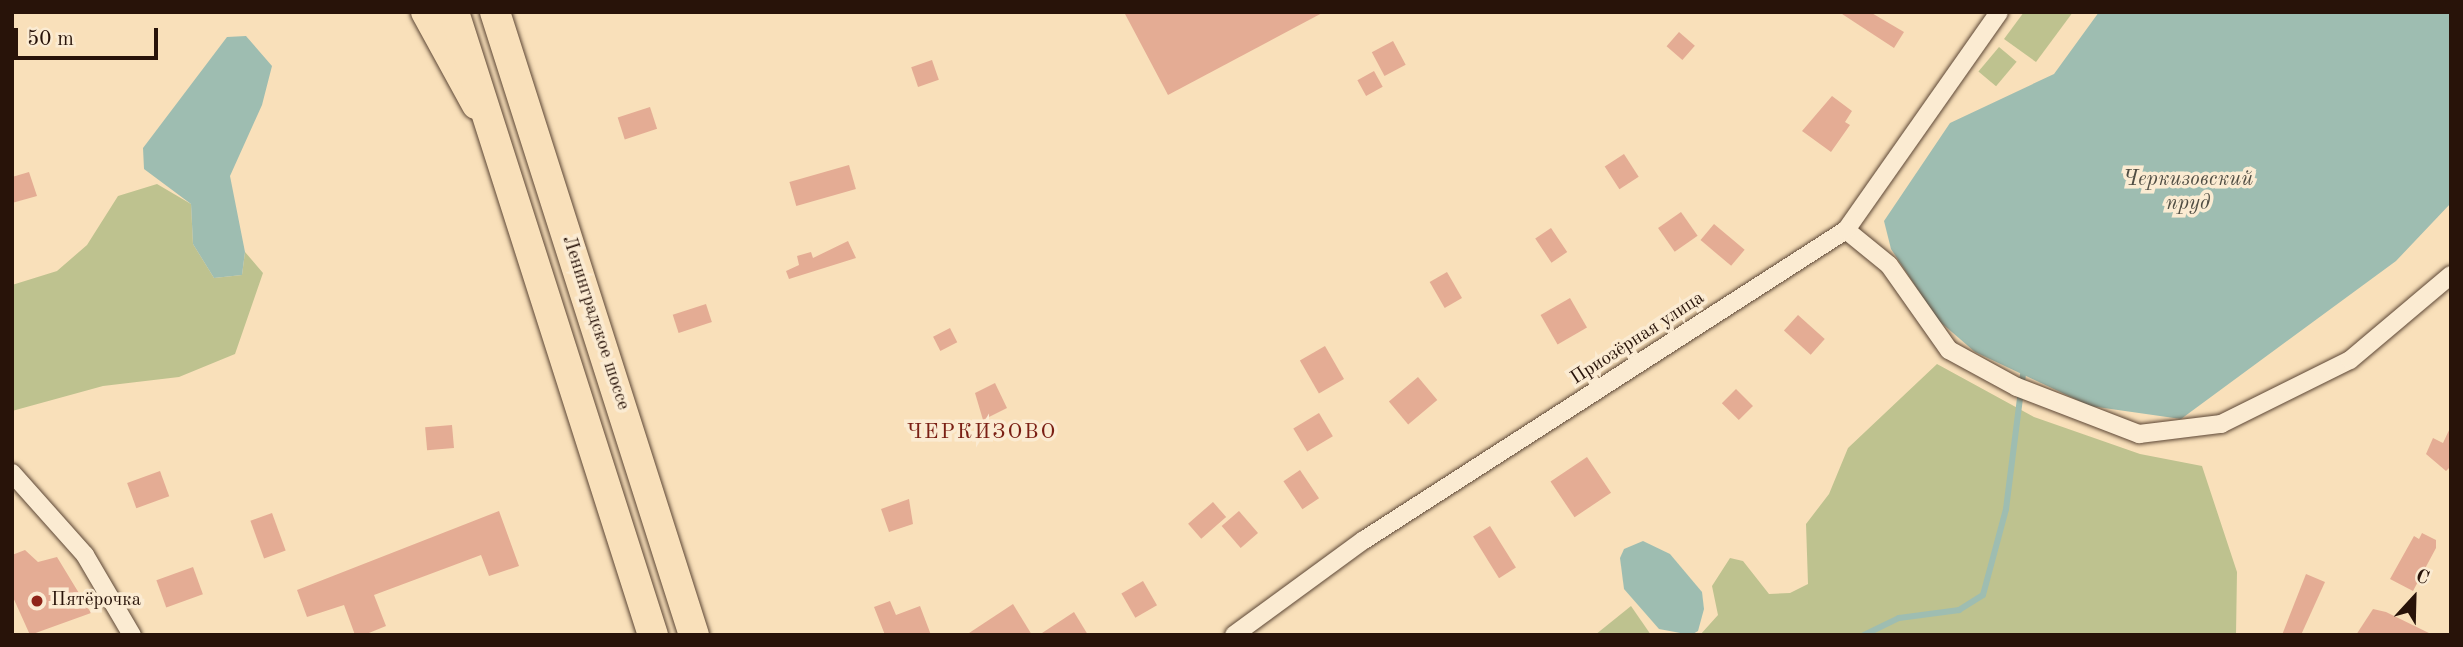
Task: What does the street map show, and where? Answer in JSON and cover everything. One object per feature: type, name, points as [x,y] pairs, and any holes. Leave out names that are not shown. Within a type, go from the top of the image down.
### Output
[{"type":"highway","name":"Ленинградское шоссе","points":[[454,12],[653,635]]},
{"type":"highway","name":"Ленинградское шоссе","points":[[495,12],[694,635]]},
{"type":"main road","points":[[425,12],[497,145]]},
{"type":"street","name":"Приозёрная улица","points":[[1234,635],[1364,540],[1846,230],[1999,12]]},
{"type":"street","points":[[1846,230],[1889,265],[1949,350],[2017,387],[2139,434],[2221,424],[2350,360],[2451,275]]},
{"type":"street","points":[[12,473],[85,555],[132,635]]},
{"type":"green space","points":[[2024,12],[2073,12],[2036,62],[2004,39]]},
{"type":"green space","points":[[1999,47],[2017,62],[1996,86],[1978,72]]},
{"type":"green space","points":[[157,184],[191,204],[193,244],[214,278],[242,275],[245,252],[263,273],[235,354],[179,377],[103,386],[12,411],[12,285],[57,271],[87,245],[118,196]]},
{"type":"green space","points":[[1937,364],[2034,417],[2140,454],[2202,466],[2237,572],[2236,635],[1700,635],[1718,615],[1712,586],[1730,558],[1743,561],[1769,594],[1790,593],[1808,584],[1806,524],[1829,494],[1848,448]]},
{"type":"green space","points":[[1631,606],[1651,635],[1595,635]]},
{"type":"water","name":"Черкизовский пруд","points":[[2099,12],[2451,12],[2451,203],[2396,261],[2181,419],[2090,406],[1975,352],[1938,320],[1891,249],[1884,221],[1950,123],[2054,74]]},
{"type":"water","points":[[246,36],[272,66],[262,105],[230,176],[245,252],[242,275],[214,278],[193,244],[191,204],[144,169],[143,148],[227,37]]},
{"type":"water","points":[[1643,541],[1670,554],[1702,592],[1704,609],[1698,631],[1691,635],[1659,629],[1624,589],[1620,558],[1624,549]]},
{"type":"building","points":[[1124,12],[1324,12],[1168,95]]},
{"type":"building","points":[[1839,12],[1870,12],[1904,32],[1894,48]]},
{"type":"building","points":[[1679,32],[1695,46],[1682,60],[1667,46]]},
{"type":"building","points":[[1393,41],[1406,65],[1384,76],[1372,52]]},
{"type":"building","points":[[932,60],[939,80],[918,87],[911,67]]},
{"type":"building","points":[[1374,71],[1383,87],[1366,96],[1357,80]]},
{"type":"building","points":[[1832,96],[1852,111],[1845,122],[1850,125],[1831,152],[1802,131]]},
{"type":"building","points":[[650,107],[657,129],[625,139],[618,118]]},
{"type":"building","points":[[1624,154],[1639,177],[1619,189],[1605,167]]},
{"type":"building","points":[[849,165],[856,189],[796,206],[789,182]]},
{"type":"building","points":[[29,172],[37,196],[12,203],[12,177]]},
{"type":"building","points":[[1681,212],[1698,236],[1675,252],[1658,228]]},
{"type":"building","points":[[1714,224],[1745,250],[1731,266],[1701,240]]},
{"type":"building","points":[[1551,228],[1567,252],[1551,263],[1535,239]]},
{"type":"building","points":[[848,241],[856,258],[789,279],[786,271],[799,265],[797,256],[811,252],[813,258]]},
{"type":"building","points":[[1447,272],[1462,298],[1445,308],[1430,282]]},
{"type":"building","points":[[1570,298],[1587,327],[1558,344],[1541,315]]},
{"type":"building","points":[[706,304],[712,322],[679,333],[673,315]]},
{"type":"building","points":[[1798,315],[1825,339],[1811,355],[1784,331]]},
{"type":"building","points":[[950,328],[957,342],[940,351],[933,337]]},
{"type":"building","points":[[1325,346],[1344,379],[1319,393],[1300,360]]},
{"type":"building","points":[[1418,377],[1437,400],[1408,424],[1389,401]]},
{"type":"building","points":[[995,383],[1007,408],[983,420],[975,393]]},
{"type":"building","points":[[1736,389],[1753,406],[1739,420],[1722,403]]},
{"type":"building","points":[[1319,413],[1333,436],[1307,452],[1293,428]]},
{"type":"building","points":[[452,425],[454,448],[427,450],[425,427]]},
{"type":"building","points":[[2451,426],[2451,466],[2446,471],[2426,454],[2433,438],[2443,443]]},
{"type":"building","points":[[1587,457],[1611,493],[1575,517],[1551,482]]},
{"type":"building","points":[[1300,470],[1319,498],[1302,509],[1283,481]]},
{"type":"building","points":[[160,471],[169,496],[136,508],[127,483]]},
{"type":"building","points":[[909,499],[913,524],[889,532],[881,509]]},
{"type":"building","points":[[1213,502],[1226,517],[1201,539],[1188,524]]},
{"type":"building","points":[[499,511],[519,566],[489,576],[481,555],[374,595],[386,626],[364,635],[355,635],[344,605],[307,617],[297,590]]},
{"type":"building","points":[[1239,511],[1258,533],[1241,548],[1222,526]]},
{"type":"building","points":[[272,513],[286,551],[264,558],[250,521]]},
{"type":"building","points":[[1490,526],[1516,568],[1499,578],[1473,537]]},
{"type":"building","points":[[2422,533],[2436,540],[2436,548],[2413,591],[2390,579],[2414,536],[2419,539]]},
{"type":"building","points":[[25,550],[38,562],[57,557],[91,613],[30,635],[12,595],[12,555]]},
{"type":"building","points":[[193,567],[203,594],[166,608],[156,580]]},
{"type":"building","points":[[2306,574],[2325,582],[2301,635],[2282,635]]},
{"type":"building","points":[[1143,581],[1157,605],[1135,618],[1121,594]]},
{"type":"building","points":[[890,601],[896,615],[920,606],[931,635],[885,635],[874,607]]},
{"type":"building","points":[[1013,604],[1032,635],[966,635]]},
{"type":"building","points":[[2373,609],[2386,612],[2433,635],[2356,635]]},
{"type":"building","points":[[1074,612],[1088,635],[1039,635]]},
{"type":"waterway","points":[[1864,635],[1899,618],[1959,610],[1983,595],[2006,509],[2023,374]]},
{"type":"place","name":"Пятёрочка","points":[[37,601]]},
{"type":"district","name":"ЧЕРКИЗОВО","points":[[982,433]]}]
